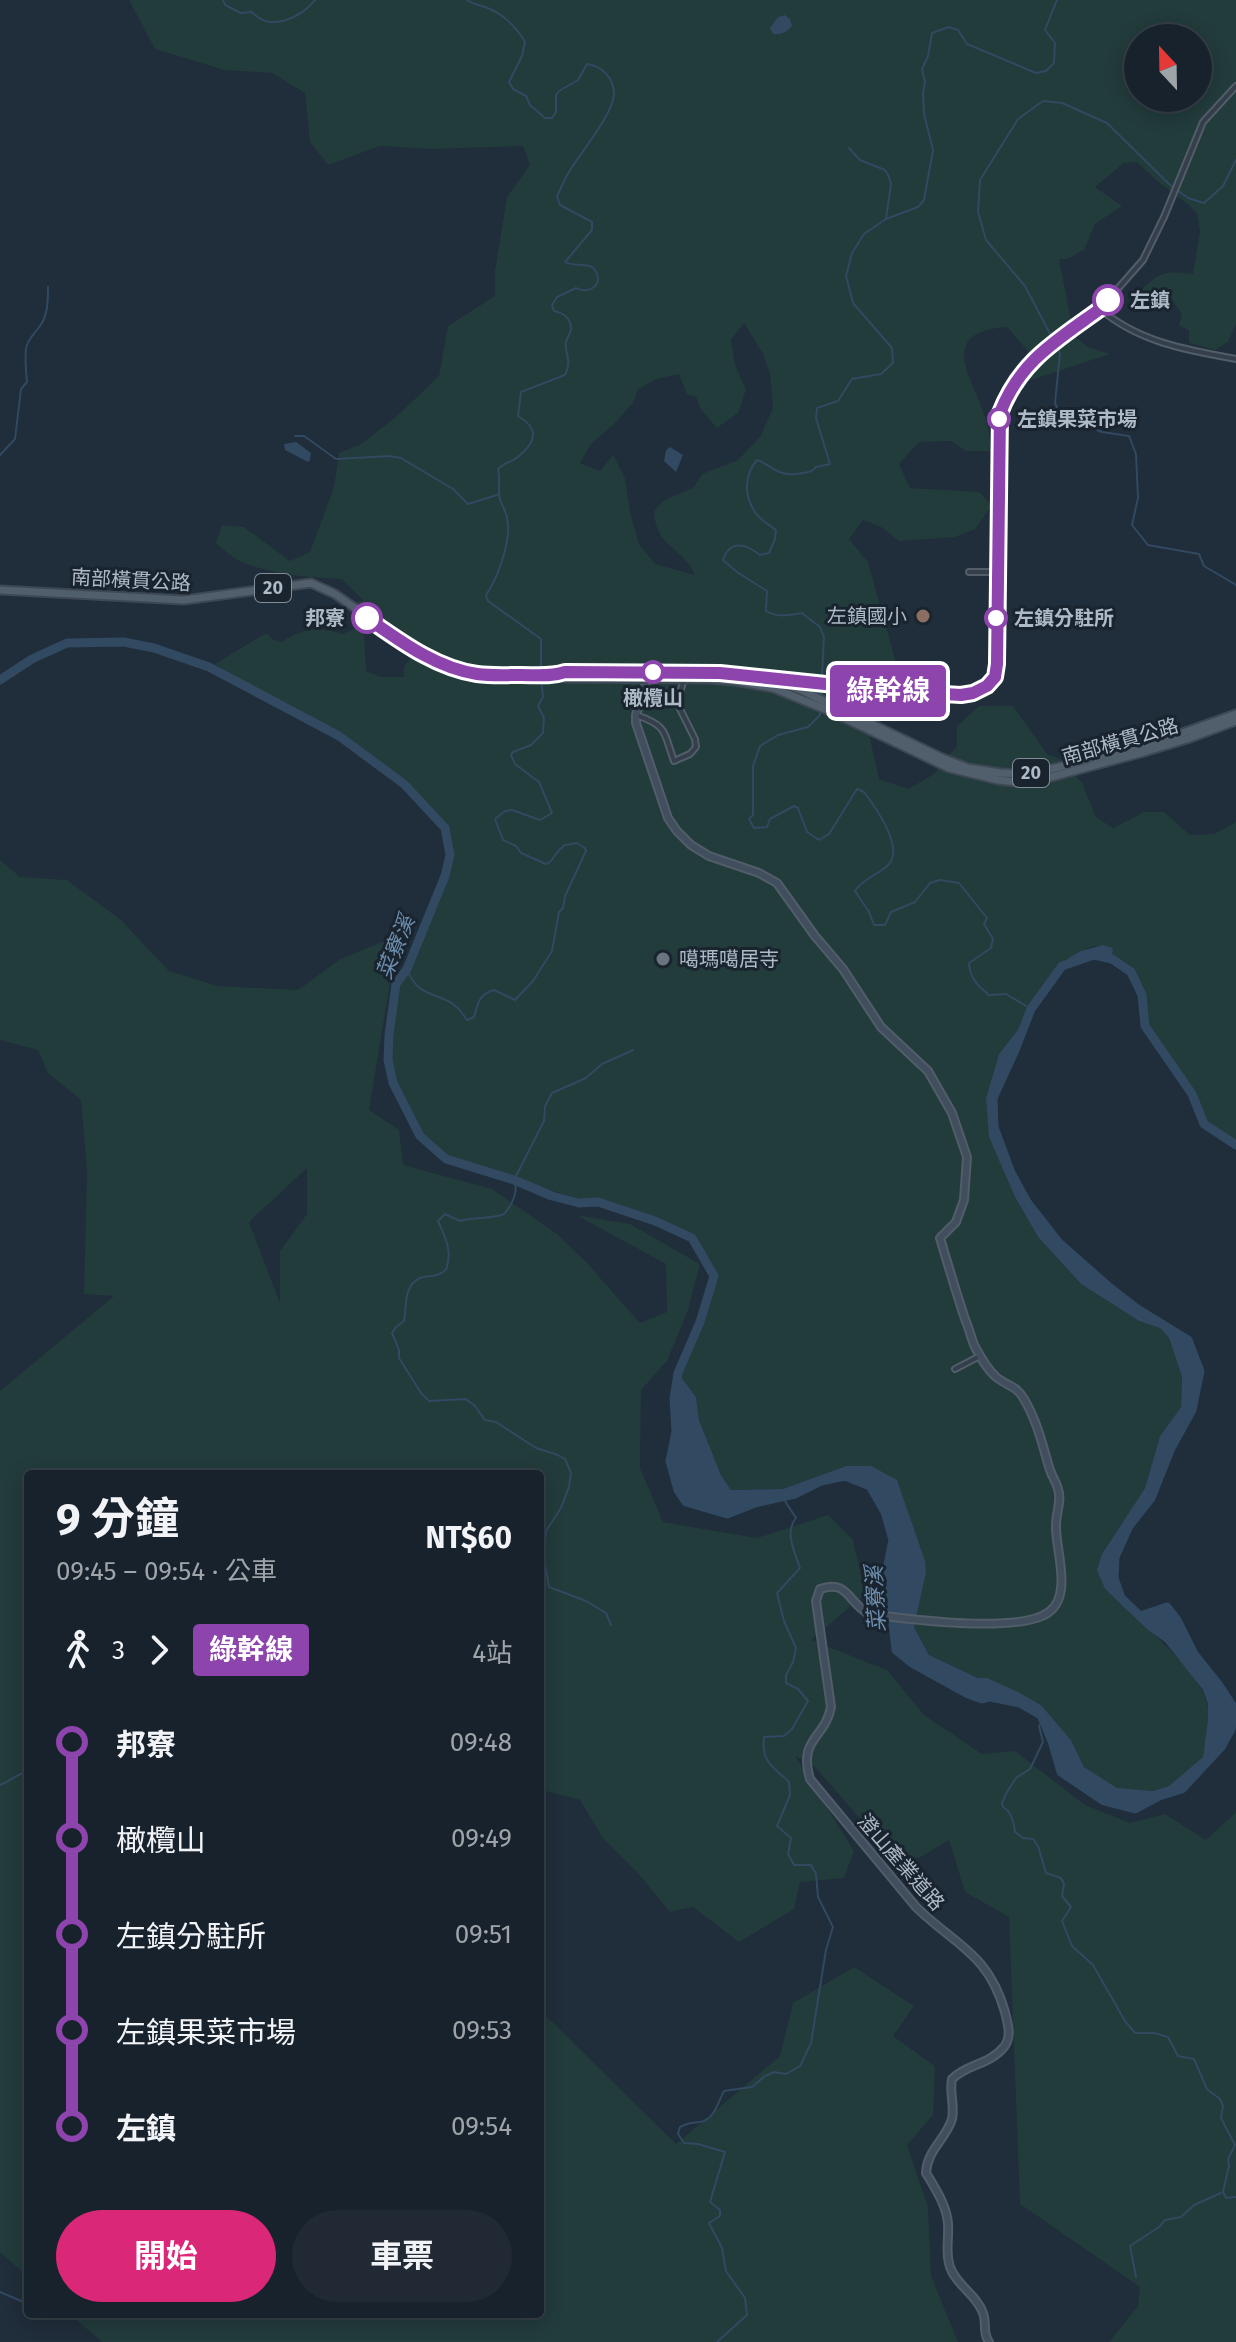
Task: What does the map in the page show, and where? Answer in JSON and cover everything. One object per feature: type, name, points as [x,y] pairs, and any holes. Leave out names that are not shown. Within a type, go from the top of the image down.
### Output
[{"type":"main road","name":"南部橫貫公路","points":[[0,590],[184,600],[311,583],[335,594],[416,651],[448,666],[480,674],[554,675],[565,678],[648,675]]},
{"type":"main road","name":"20","points":[[648,675],[720,673],[763,678],[799,689],[835,709]]},
{"type":"main road","name":"20","points":[[648,675],[799,689]]},
{"type":"main road","name":"南部橫貫公路","points":[[835,709],[856,716],[949,768],[1007,781],[1034,781],[1187,739],[1236,721]]},
{"type":"main road","name":"南部橫貫公路","points":[[835,709],[914,749],[968,768],[1025,774],[1160,741],[1236,714]]},
{"type":"street","points":[[799,689],[829,685],[961,695],[987,686],[995,677],[1000,413],[1007,395],[1021,373],[1042,352],[1100,309],[1143,260],[1203,122],[1236,86]]},
{"type":"street","points":[[1100,309],[1113,320],[1145,337],[1236,359]]},
{"type":"street","points":[[969,572],[997,572]]},
{"type":"street","points":[[648,675],[636,715],[637,731],[668,818],[677,831],[691,845],[709,856],[759,873],[777,883],[843,969],[881,1027],[921,1062],[946,1102],[964,1148],[968,1171],[958,1218],[940,1238],[969,1333],[980,1356],[955,1369]]},
{"type":"street","points":[[636,715],[657,722],[662,728],[674,761],[690,754],[696,747],[695,739],[677,703],[684,678]]},
{"type":"street","points":[[835,709],[842,694],[853,687]]},
{"type":"street","points":[[835,709],[852,694],[865,689]]},
{"type":"street","points":[[856,716],[853,700],[865,689]]},
{"type":"street","name":"澄山產業道路","points":[[980,1356],[999,1379],[1017,1390],[1039,1428],[1048,1466],[1059,1489],[1056,1529],[1061,1564],[1060,1591],[1055,1605],[1041,1616],[993,1623],[926,1622],[869,1614],[856,1605],[843,1589],[837,1586],[820,1589],[817,1609],[831,1707],[830,1716],[811,1741],[806,1762],[810,1779],[841,1819],[916,1907],[979,1959],[1001,1998],[1010,2036],[991,2060],[952,2079],[952,2118],[930,2154],[926,2173],[942,2202],[948,2221],[947,2256],[950,2268],[983,2313],[985,2336],[989,2342]]},
{"type":"green space","points":[[129,0],[1236,0],[1236,324],[1228,342],[1215,350],[1189,343],[1189,331],[1179,325],[1182,314],[1172,299],[1162,296],[1152,308],[1133,304],[1142,289],[1162,274],[1193,274],[1200,231],[1197,214],[1190,206],[1137,162],[1124,163],[1095,187],[1122,206],[1095,224],[1084,250],[1067,259],[1059,259],[1074,336],[1088,347],[1110,354],[1022,383],[1028,351],[1007,327],[984,331],[971,338],[965,348],[965,361],[986,420],[991,451],[966,451],[951,441],[919,442],[899,464],[910,488],[979,492],[992,505],[975,529],[955,537],[899,541],[881,527],[863,520],[849,539],[868,562],[898,670],[875,672],[862,702],[879,779],[908,789],[934,774],[957,746],[957,726],[979,706],[1013,706],[1047,754],[1062,760],[1082,783],[1096,817],[1113,828],[1144,812],[1164,812],[1190,835],[1214,834],[1236,822],[1236,1145],[1204,1124],[1192,1094],[1145,1026],[1142,995],[1131,972],[1112,959],[1113,948],[1093,946],[1070,957],[1055,970],[1026,1012],[1020,1027],[999,1054],[986,1098],[990,1137],[1015,1197],[1038,1237],[1081,1284],[1139,1321],[1160,1328],[1169,1338],[1182,1377],[1181,1407],[1160,1436],[1145,1488],[1102,1554],[1105,1589],[1180,1661],[1194,1678],[1208,1707],[1203,1757],[1170,1786],[1153,1791],[1117,1789],[1084,1767],[1071,1740],[1041,1705],[987,1678],[978,1678],[929,1655],[914,1627],[926,1574],[871,1466],[846,1466],[783,1489],[731,1490],[721,1475],[699,1420],[696,1397],[678,1373],[700,1322],[714,1276],[692,1238],[655,1221],[446,1159],[420,1136],[393,1083],[388,1060],[389,1035],[396,984],[407,969],[445,876],[450,855],[445,828],[404,784],[339,736],[288,704],[254,690],[215,664],[266,633],[282,642],[304,631],[327,630],[343,634],[358,627],[364,636],[366,671],[380,677],[404,677],[404,666],[412,657],[345,606],[363,600],[342,579],[260,568],[236,559],[216,543],[222,525],[244,527],[290,561],[310,552],[334,487],[339,453],[361,444],[397,416],[439,376],[448,326],[495,296],[495,271],[507,197],[530,165],[523,146],[432,149],[380,146],[328,165],[310,142],[305,93],[272,73],[224,70],[155,49]],"holes":[[[744,323],[763,354],[770,374],[773,408],[760,437],[738,460],[702,474],[694,487],[663,501],[654,511],[664,540],[684,558],[695,575],[655,564],[639,544],[625,478],[613,455],[600,471],[580,463],[591,444],[633,403],[638,389],[657,379],[679,374],[687,394],[696,397],[701,410],[717,428],[738,413],[746,390],[735,365],[731,340]]]},
{"type":"green space","points":[[0,860],[20,877],[67,880],[121,920],[169,971],[217,986],[298,990],[339,960],[398,935],[369,1110],[399,1130],[403,1165],[492,1189],[557,1234],[640,1323],[667,1312],[666,1264],[576,1215],[630,1224],[700,1264],[688,1310],[667,1361],[641,1390],[640,1468],[663,1522],[757,1538],[828,1515],[853,1540],[865,1594],[811,1640],[887,1670],[924,1715],[982,1754],[1015,1751],[1085,1805],[1130,1823],[1165,1814],[1206,1840],[1236,1812],[1236,2342],[1109,2342],[1138,2306],[1140,2287],[1020,2204],[1009,1917],[965,1892],[949,1840],[919,1858],[894,1857],[814,1766],[795,1756],[854,1851],[844,1878],[800,1882],[794,1909],[739,1942],[693,1907],[670,1912],[603,1838],[580,1800],[546,1791],[544,1794],[544,1470],[24,1470],[24,2273],[0,2252],[0,1391],[114,1296],[84,1294],[87,1170],[81,1100],[48,1073],[38,1050],[0,1040]],"holes":[[[307,1168],[307,1214],[280,1251],[280,1303],[249,1222]]]},
{"type":"green space","points":[[854,1967],[914,2006],[893,2036],[935,2066],[933,2115],[907,2145],[928,2207],[931,2276],[958,2342],[102,2342],[75,2318],[544,2318],[544,2014],[676,2144],[780,2056],[793,2003]]},
{"type":"water","points":[[785,15],[792,26],[784,33],[773,34],[770,28],[778,17]]},
{"type":"water","points":[[296,442],[311,453],[308,462],[285,450],[284,444]]},
{"type":"water","points":[[670,447],[683,455],[676,472],[664,461],[666,450]]},
{"type":"water","points":[[1103,945],[1113,948],[1112,959],[1094,955],[1062,966],[1031,1009],[993,1098],[994,1127],[1011,1173],[1027,1202],[1059,1243],[1136,1308],[1188,1340],[1200,1371],[1192,1410],[1171,1448],[1151,1498],[1129,1526],[1115,1557],[1114,1578],[1121,1598],[1140,1615],[1167,1607],[1194,1654],[1235,1710],[1231,1729],[1221,1747],[1182,1789],[1159,1796],[1135,1809],[1104,1801],[1061,1772],[1041,1715],[1020,1703],[990,1697],[982,1699],[968,1694],[912,1663],[896,1650],[887,1570],[893,1540],[885,1512],[870,1486],[845,1476],[821,1481],[795,1494],[755,1503],[727,1514],[686,1502],[678,1490],[670,1461],[676,1432],[674,1399],[678,1373],[696,1397],[699,1420],[721,1475],[731,1490],[783,1489],[846,1466],[871,1466],[897,1480],[925,1561],[926,1573],[914,1627],[929,1655],[978,1678],[987,1678],[1041,1705],[1071,1740],[1084,1767],[1117,1788],[1153,1791],[1169,1786],[1203,1757],[1208,1704],[1203,1690],[1165,1642],[1105,1589],[1097,1570],[1102,1554],[1145,1488],[1160,1436],[1181,1407],[1182,1377],[1169,1338],[1160,1328],[1139,1321],[1081,1284],[1038,1237],[1015,1197],[989,1137],[986,1098],[999,1054],[1020,1027],[1026,1012],[1055,970],[1081,951]]},
{"type":"waterway","points":[[223,0],[225,5],[241,13],[252,12],[260,18],[277,22],[294,17],[315,0]]},
{"type":"waterway","points":[[467,0],[497,13],[522,36],[525,42],[522,56],[509,82],[545,118],[552,118],[556,112],[556,95],[578,80],[587,64],[598,67],[606,74],[614,94],[608,112],[557,196],[560,205],[592,222],[592,230],[565,262],[593,268],[598,275],[597,284],[585,290],[576,288],[557,297],[552,305],[554,311],[566,316],[571,325],[566,342],[567,370],[565,375],[521,392],[518,416],[529,425],[532,439],[519,456],[498,469],[499,497],[507,518],[508,536],[499,569],[486,595],[488,601],[541,639],[541,671]]},
{"type":"waterway","points":[[821,696],[824,637],[820,627],[802,613],[779,615],[766,611],[767,591],[723,560],[734,546],[749,548],[760,555],[769,553],[775,539],[776,530],[764,522],[751,506],[747,486],[750,472],[757,460],[779,472],[790,474],[812,471],[830,464],[816,418],[817,408],[838,401],[852,379],[881,374],[893,363],[892,348],[853,303],[846,276],[852,253],[864,234],[886,219],[918,207],[924,200],[933,150],[924,114],[925,82],[922,69],[932,33],[949,27],[958,30],[967,44],[1036,73],[1046,71],[1054,63],[1055,43],[1045,30],[1057,0]]},
{"type":"waterway","points":[[1236,160],[1223,186],[1204,203],[1188,198],[1169,184],[1107,123],[1062,103],[1043,101],[1018,119],[980,180],[978,212],[986,240],[1025,286],[1060,353],[1055,403],[1061,417],[1102,432],[1129,436],[1136,454],[1138,498],[1132,525],[1148,545],[1199,554],[1204,566],[1236,585]]},
{"type":"waterway","points":[[849,148],[860,160],[885,170],[889,177],[891,184],[886,219]]},
{"type":"waterway","points":[[0,455],[15,439],[21,389],[27,382],[27,346],[45,317],[48,287]]},
{"type":"waterway","points":[[295,436],[304,436],[336,459],[401,458],[453,489],[468,504],[497,495]]},
{"type":"waterway","name":"菜竂溪","points":[[0,680],[32,659],[67,643],[124,642],[154,648],[209,667],[339,736],[404,784],[445,828],[450,855],[445,876],[407,969],[396,984],[389,1035],[388,1060],[393,1083],[420,1136],[446,1159],[514,1180],[552,1196],[579,1203],[598,1202],[655,1221],[692,1238],[714,1276],[700,1322],[678,1373],[674,1399],[676,1432],[670,1461],[678,1490],[686,1502],[727,1514],[755,1503],[795,1494],[821,1481],[845,1476],[870,1486],[885,1512],[893,1540],[887,1570],[896,1650],[912,1663],[968,1694],[982,1699],[990,1697],[1020,1703],[1041,1715],[1061,1772],[1104,1801],[1135,1809],[1159,1796],[1182,1789],[1221,1747],[1231,1729],[1235,1710],[1194,1654],[1167,1607],[1140,1616],[1121,1598],[1114,1578],[1115,1557],[1129,1526],[1151,1498],[1171,1448],[1192,1410],[1200,1371],[1188,1340],[1136,1308],[1059,1243],[1027,1202],[1011,1173],[994,1127],[993,1098],[1031,1009],[1062,966],[1094,955],[1112,959],[1131,972],[1142,995],[1145,1026],[1192,1094],[1204,1124],[1236,1145]]},
{"type":"waterway","points":[[407,969],[419,987],[451,1003],[467,1020],[474,1017],[480,1000],[489,992],[494,990],[515,1000],[533,981],[552,951],[559,912],[585,848],[577,843],[565,845],[546,864],[521,853],[516,846],[503,840],[495,819],[512,810],[540,820],[552,813],[539,782],[515,764],[511,755],[531,745],[543,733],[544,718],[538,706],[543,697],[541,677]]},
{"type":"waterway","points":[[820,710],[820,715],[808,727],[778,735],[760,746],[753,766],[753,815],[749,819],[754,828],[767,827],[770,819],[794,806],[798,808],[807,832],[819,840],[829,834],[857,789],[864,792],[887,830],[893,851],[892,860],[886,867],[855,891],[874,925],[885,925],[891,912],[915,902],[930,883],[940,880],[959,883],[987,918],[984,924],[993,939],[991,948],[969,963],[973,978],[989,995],[1006,994],[1031,1009]]},
{"type":"waterway","points":[[611,1625],[606,1613],[586,1601],[549,1587],[544,1558],[546,1531],[561,1508],[569,1487],[571,1473],[565,1459],[536,1448],[496,1422],[485,1420],[466,1399],[429,1401],[399,1358],[392,1333],[404,1321],[411,1286],[420,1278],[446,1270],[448,1250],[438,1221],[445,1214],[460,1221],[504,1214],[514,1198],[514,1180],[544,1121],[545,1106],[552,1093],[586,1078],[602,1064],[633,1050]]},
{"type":"waterway","points":[[717,2342],[747,2315],[745,2298],[726,2271],[722,2248],[709,2223],[720,2216],[720,2210],[710,2202],[725,2152],[684,2143],[678,2134],[680,2127],[708,2118],[724,2091],[752,2087],[774,2072],[786,2074],[800,2066],[811,2043],[826,1950],[833,1927],[818,1897],[816,1874],[811,1865],[794,1865],[788,1854],[791,1838],[777,1826],[790,1795],[789,1782],[769,1763],[764,1753],[764,1737],[784,1736],[792,1729],[808,1701],[798,1689],[786,1683],[796,1648],[784,1621],[777,1593],[800,1568],[791,1536],[796,1518],[783,1498]]},
{"type":"waterway","points":[[1043,1721],[1039,1726],[1043,1742],[1030,1769],[1016,1778],[1007,1792],[1003,1807],[1013,1821],[1015,1832],[1023,1838],[1033,1839],[1038,1846],[1046,1873],[1061,1878],[1064,1884],[1062,1896],[1071,1907],[1062,1921],[1072,1946],[1093,1965],[1125,2021],[1135,2033],[1168,2037],[1178,2056],[1194,2059],[1207,2089],[1220,2099],[1223,2106],[1221,2118],[1235,2145],[1228,2159],[1223,2192],[1226,2198],[1236,2197]]},
{"type":"waterway","points":[[0,1785],[24,1773]]},
{"type":"waterway","points":[[1136,2277],[1130,2246],[1165,2220],[1181,2217],[1194,2205],[1221,2193]]},
{"type":"waterway","points":[[0,2292],[24,2302]]},
{"type":"bus line","name":"綠幹線","points":[[367,618],[436,661],[457,670],[480,674],[705,672],[893,691],[961,695],[982,690],[995,677],[997,664],[1000,413],[1012,385],[1033,360],[1108,300]]},
{"type":"place","name":"左鎮","points":[[1108,300]]},
{"type":"place","name":"左鎮果菜市場","points":[[999,419]]},
{"type":"place","name":"左鎮國小","points":[[923,616]]},
{"type":"place","name":"邦寮","points":[[367,618]]},
{"type":"place","name":"左鎮分駐所","points":[[996,618]]},
{"type":"place","name":"橄欖山","points":[[653,672]]},
{"type":"place","name":"噶瑪噶居寺","points":[[663,959]]}]
